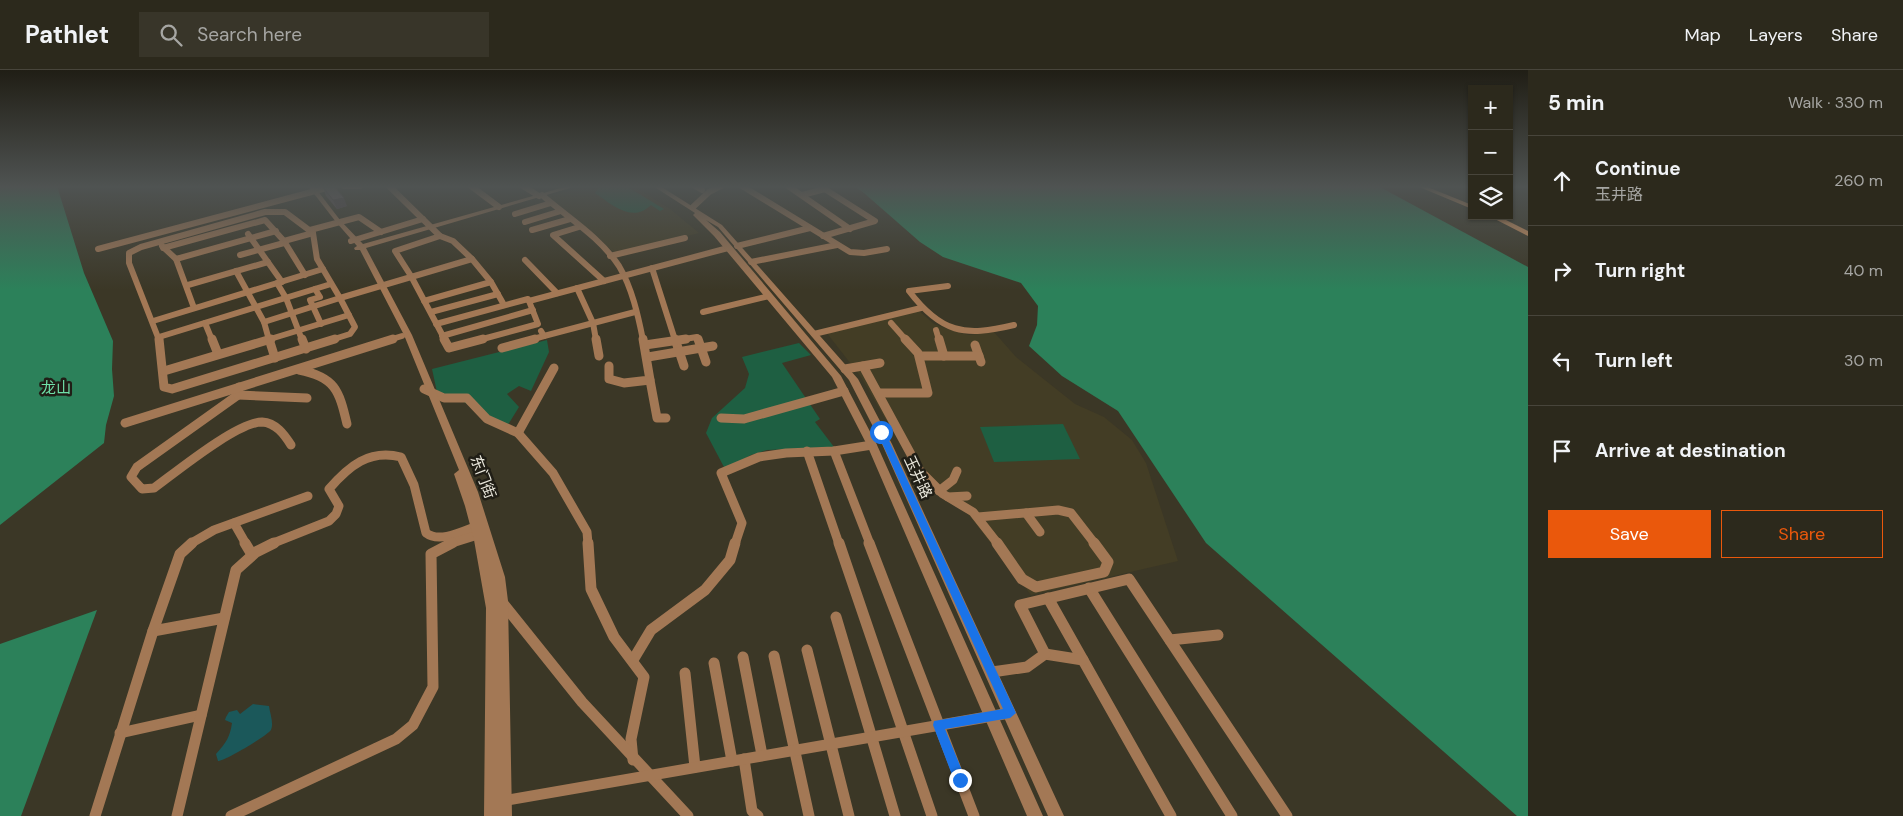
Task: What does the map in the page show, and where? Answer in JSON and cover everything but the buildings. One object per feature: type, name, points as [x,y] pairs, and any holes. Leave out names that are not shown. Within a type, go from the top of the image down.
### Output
[{"type":"main road","points":[[1502,221],[1528,234]]},
{"type":"main road","points":[[1513,221],[1528,228]]},
{"type":"street","points":[[98,249],[199,221]]},
{"type":"street","points":[[161,245],[232,221]]},
{"type":"street","points":[[239,221],[280,283],[297,331],[306,348]]},
{"type":"street","points":[[262,221],[213,234],[133,250],[127,257],[160,337],[164,387],[172,389],[354,332],[355,327],[318,260],[312,231],[296,221]]},
{"type":"street","points":[[266,221],[284,242],[305,275]]},
{"type":"street","points":[[240,255],[284,242],[342,221]]},
{"type":"street","points":[[367,221],[381,232]]},
{"type":"street","points":[[357,244],[381,232],[417,221]]},
{"type":"street","points":[[425,221],[440,236],[454,240],[491,282],[504,305]]},
{"type":"street","points":[[357,244],[452,221]]},
{"type":"street","points":[[525,222],[529,221]]},
{"type":"street","points":[[532,230],[564,221]]},
{"type":"street","points":[[572,221],[610,256],[625,275],[648,357],[657,418],[666,418]]},
{"type":"street","name":"玉井路","points":[[703,221],[751,262],[853,379],[887,444],[1056,816]]},
{"type":"street","name":"玉井路","points":[[713,221],[720,226],[732,247],[769,296],[836,376],[872,445],[993,715],[1035,816]]},
{"type":"street","points":[[798,221],[850,252],[864,253],[887,249]]},
{"type":"street","points":[[838,221],[850,229]]},
{"type":"street","points":[[823,236],[875,221]]},
{"type":"street","name":"东门街","points":[[336,222],[357,244],[408,335],[499,577],[502,601],[500,802],[492,816]]},
{"type":"street","points":[[579,227],[553,235],[604,281]]},
{"type":"street","points":[[208,228],[221,249]]},
{"type":"street","points":[[436,324],[810,228]]},
{"type":"street","points":[[176,258],[221,249],[276,231]]},
{"type":"street","points":[[440,236],[395,251],[431,312],[449,348],[538,324]]},
{"type":"street","points":[[610,256],[685,238]]},
{"type":"street","points":[[161,245],[176,258],[188,285],[194,308]]},
{"type":"street","points":[[751,262],[837,245]]},
{"type":"street","points":[[264,322],[472,260]]},
{"type":"street","points":[[525,260],[558,293]]},
{"type":"street","points":[[188,285],[268,262]]},
{"type":"street","points":[[652,268],[684,366]]},
{"type":"street","points":[[153,321],[323,270]]},
{"type":"street","points":[[236,271],[264,322],[275,358]]},
{"type":"street","points":[[424,301],[491,282]]},
{"type":"street","points":[[160,337],[331,284]]},
{"type":"street","name":"东门街","points":[[380,286],[428,392]]},
{"type":"street","points":[[948,286],[909,291],[921,308],[942,326],[970,334],[990,332],[1014,325]]},
{"type":"street","points":[[577,288],[593,323],[599,356]]},
{"type":"street","points":[[315,289],[320,297],[310,300],[322,324]]},
{"type":"street","points":[[431,312],[498,294]]},
{"type":"street","points":[[703,312],[769,296]]},
{"type":"street","points":[[529,301],[544,336]]},
{"type":"street","points":[[814,334],[921,308]]},
{"type":"street","points":[[442,336],[533,310]]},
{"type":"street","points":[[502,348],[635,312]]},
{"type":"street","points":[[164,371],[349,316]]},
{"type":"street","points":[[205,323],[218,354]]},
{"type":"street","points":[[879,393],[928,393],[920,356],[891,323]]},
{"type":"street","points":[[936,330],[944,356]]},
{"type":"street","points":[[125,424],[239,391],[296,369],[402,336]]},
{"type":"street","points":[[644,345],[697,337],[706,362]]},
{"type":"street","points":[[920,356],[980,359],[975,345]]},
{"type":"street","points":[[648,357],[713,346]]},
{"type":"street","points":[[846,369],[880,363]]},
{"type":"street","points":[[608,366],[609,379],[615,382],[650,380]]},
{"type":"street","points":[[863,366],[920,471],[943,494],[978,517],[1022,579],[1036,587],[1104,572],[1108,562],[1071,513],[1058,510],[978,517]]},
{"type":"street","points":[[518,433],[554,368]]},
{"type":"street","points":[[296,369],[328,378],[336,386],[347,424]]},
{"type":"street","points":[[291,446],[283,432],[276,426],[252,422],[238,429],[154,488],[142,489],[136,485],[131,477],[137,467],[239,391],[307,398]]},
{"type":"street","points":[[721,418],[744,419],[844,391]]},
{"type":"street","points":[[428,392],[444,398],[466,398],[487,419],[503,428],[518,433],[553,473],[587,532],[591,589],[614,637],[644,677],[631,739],[634,760]]},
{"type":"street","points":[[633,660],[651,630],[705,590],[730,560],[742,524],[721,473],[759,457],[808,451],[834,451],[872,445]]},
{"type":"street","points":[[808,451],[932,816]]},
{"type":"street","points":[[834,451],[974,816]]},
{"type":"street","points":[[177,816],[236,570],[251,554],[329,521],[336,514],[339,506],[329,489],[338,478],[369,454],[392,454],[401,457],[414,485],[426,533],[432,538],[480,529]]},
{"type":"street","points":[[943,494],[957,471]]},
{"type":"street","points":[[943,494],[967,496]]},
{"type":"street","points":[[95,816],[153,631],[180,554],[194,541],[234,523],[308,496]]},
{"type":"street","points":[[1026,513],[1040,532]]},
{"type":"street","points":[[234,523],[251,554]]},
{"type":"street","points":[[231,816],[396,739],[413,725],[433,688],[431,554],[480,529]]},
{"type":"street","name":"东门街","points":[[480,529],[492,608],[500,802],[504,816]]},
{"type":"street","points":[[1045,654],[1020,605],[1129,579],[1287,816]]},
{"type":"street","points":[[1089,588],[1232,816]]},
{"type":"street","points":[[490,591],[502,601],[582,702],[688,816]]},
{"type":"street","points":[[1048,598],[1171,816]]},
{"type":"street","points":[[836,617],[895,816]]},
{"type":"street","points":[[153,631],[224,618]]},
{"type":"street","points":[[1170,640],[1218,635]]},
{"type":"street","points":[[807,650],[849,816]]},
{"type":"street","points":[[992,672],[1027,668],[1045,654],[1083,660]]},
{"type":"street","points":[[774,656],[809,816]]},
{"type":"street","points":[[743,657],[762,755]]},
{"type":"street","points":[[714,663],[752,811],[758,816]]},
{"type":"street","points":[[685,673],[695,767]]},
{"type":"street","points":[[500,802],[1010,713]]},
{"type":"street","points":[[120,733],[201,715]]},
{"type":"shaded area","points":[[578,221],[684,221],[699,233],[615,254]]},
{"type":"shaded area","points":[[918,310],[934,324],[957,332],[969,335],[994,332],[1016,357],[1075,404],[1104,417],[1132,440],[1146,463],[1178,561],[1031,595],[968,514],[939,496],[910,461],[861,377],[826,332]]},
{"type":"green space","name":"龙山","points":[[0,221],[68,221],[84,273],[113,341],[112,369],[114,396],[106,425],[104,443],[0,525]]},
{"type":"green space","points":[[896,221],[1442,221],[1528,267],[1528,816],[1517,816],[1206,543],[1118,411],[1062,376],[1029,346],[1037,325],[1038,306],[1021,283],[943,257],[920,242]]},
{"type":"green space","points":[[547,340],[549,352],[531,391],[519,386],[507,394],[519,407],[506,428],[454,396],[437,392],[432,369]]},
{"type":"green space","points":[[799,343],[811,355],[782,363],[820,419],[815,422],[834,447],[767,450],[751,455],[725,469],[706,433],[712,418],[745,388],[749,374],[742,357]]},
{"type":"green space","points":[[1063,424],[1080,459],[994,462],[980,427]]},
{"type":"green space","points":[[97,610],[21,816],[0,816],[0,644]]},
{"type":"water","points":[[253,704],[269,706],[272,721],[271,730],[229,757],[218,761],[216,754],[227,740],[231,728],[232,723],[225,720],[229,712],[237,710],[240,714]]},
{"type":"route","points":[[881,432],[1010,713],[938,725],[960,780]]}]
